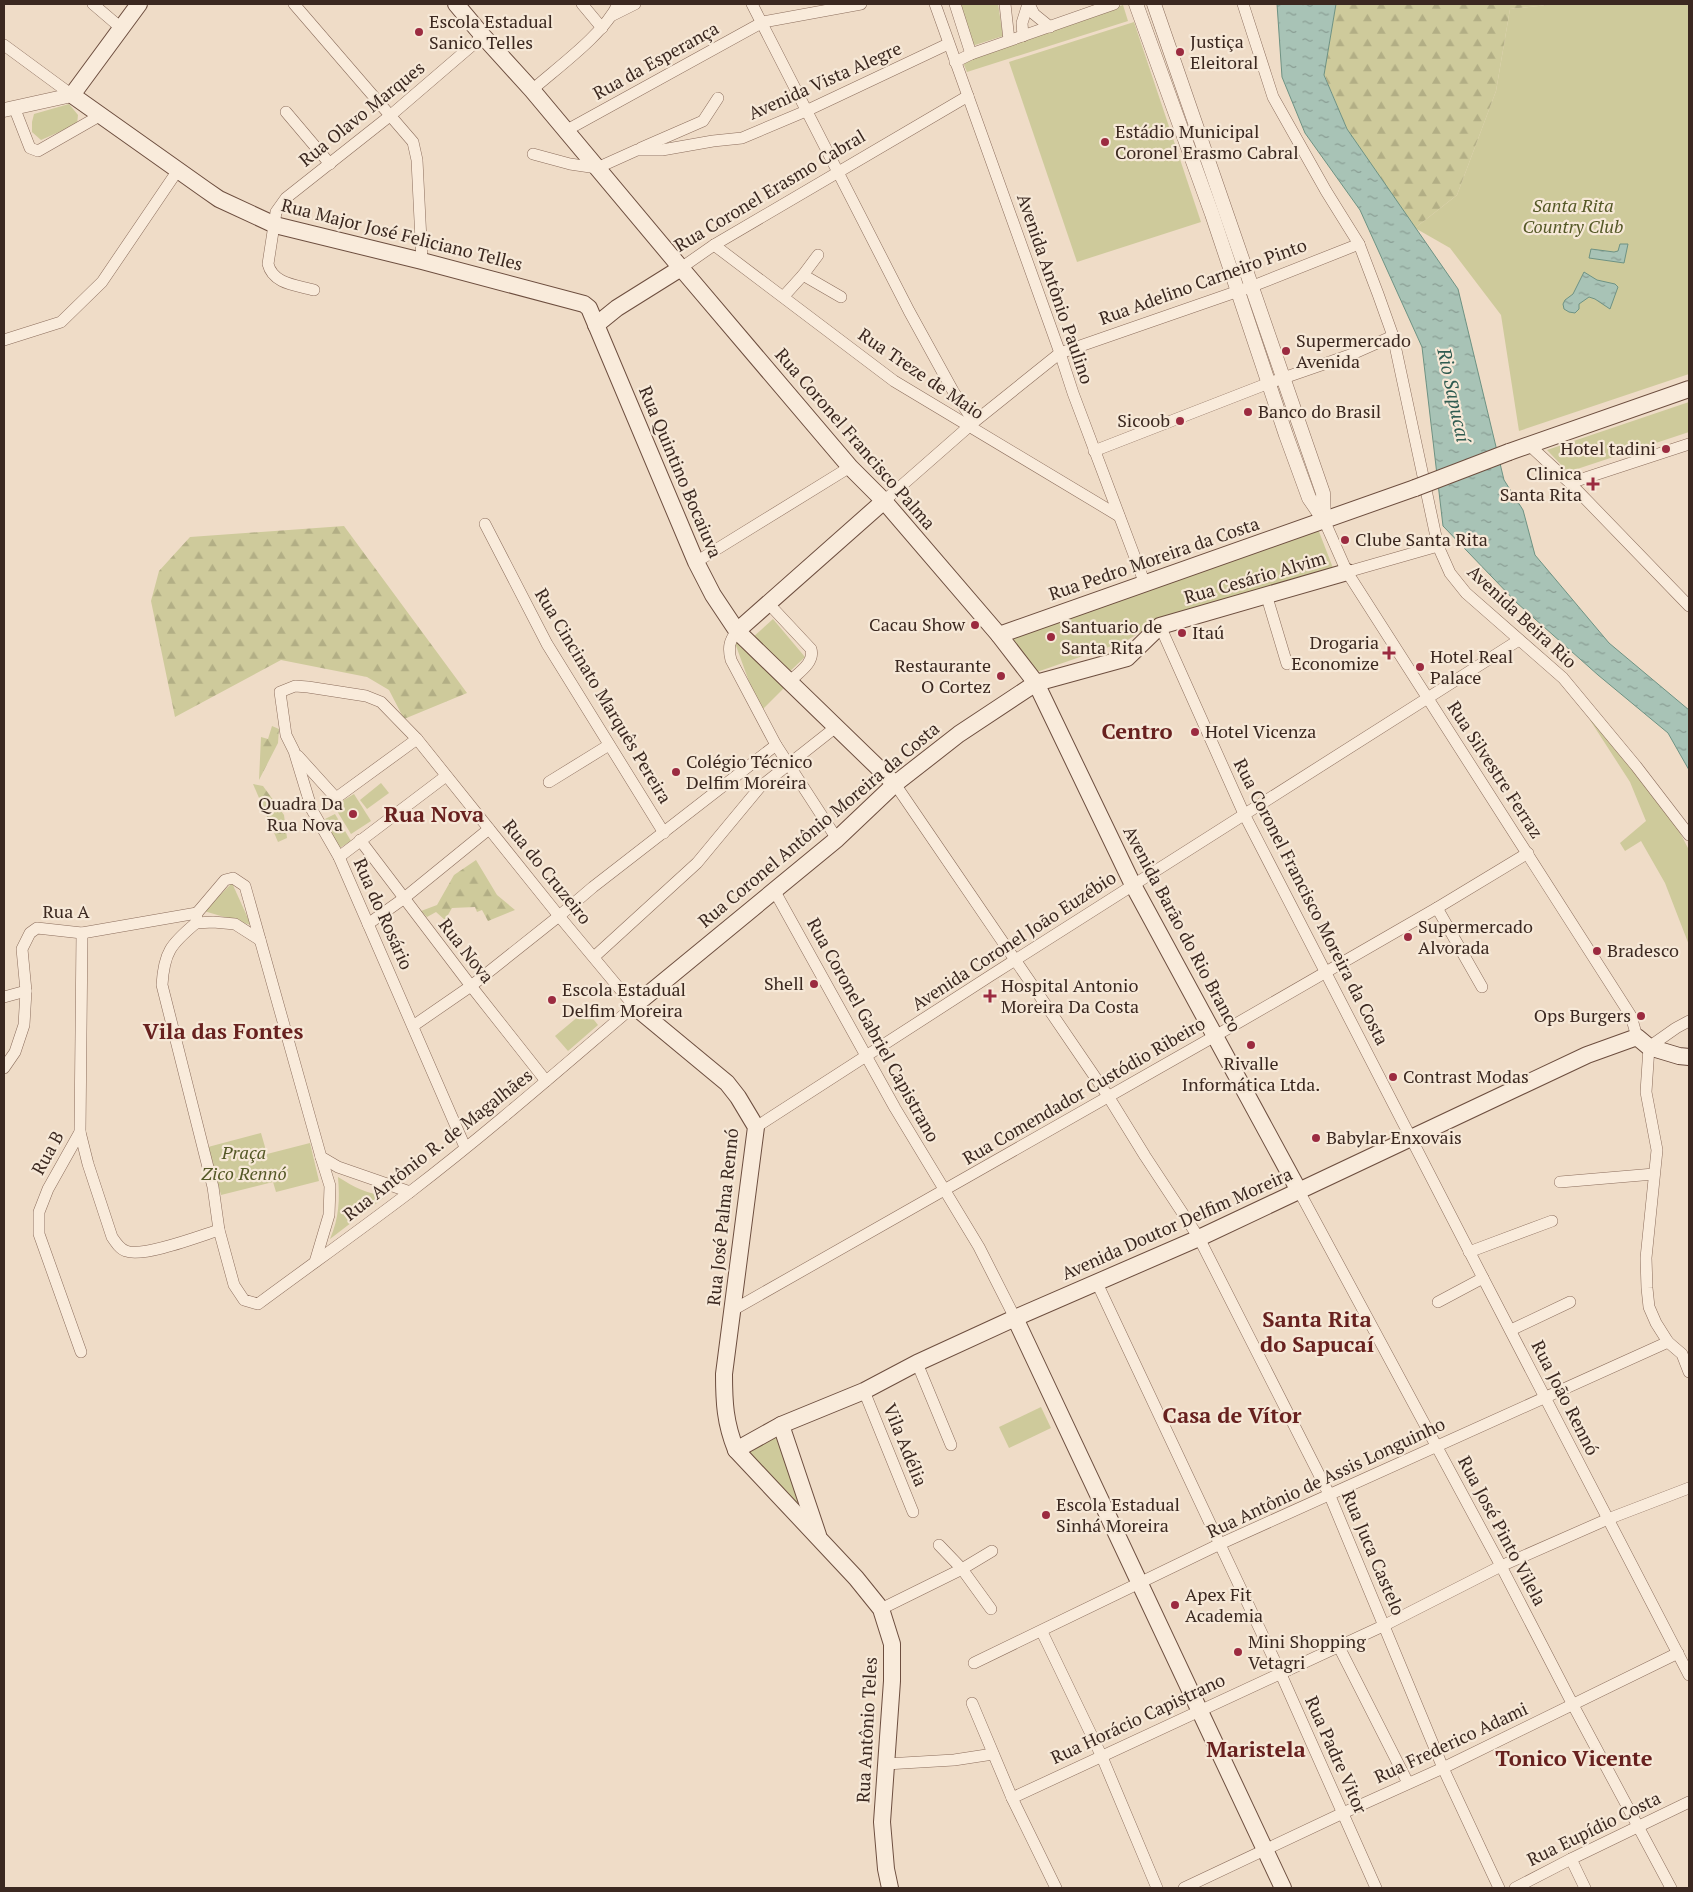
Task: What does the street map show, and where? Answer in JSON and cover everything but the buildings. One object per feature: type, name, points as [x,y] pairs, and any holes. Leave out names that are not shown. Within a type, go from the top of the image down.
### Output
[{"type":"main road","points":[[72,95],[139,4]]},
{"type":"main road","name":"Rua Coronel Francisco Palma","points":[[456,4],[567,130],[850,467],[884,501],[998,635],[1036,683]]},
{"type":"main road","name":"Rua Major José Feliciano Telles","points":[[72,95],[219,198],[275,224],[578,301],[589,308],[596,325]]},
{"type":"main road","name":"Rua Coronel Erasmo Cabral","points":[[596,325],[617,308],[681,268]]},
{"type":"main road","name":"Rua Quintino Bocaiuva","points":[[596,325],[696,562],[713,595],[737,631],[895,784]]},
{"type":"main road","name":"Rua Pedro Moreira da Costa","points":[[998,635],[1414,488],[1528,444],[1689,389]]},
{"type":"main road","points":[[737,631],[884,501]]},
{"type":"main road","name":"Rua Cesário Alvim","points":[[1036,683],[1127,658],[1160,626],[1346,572]]},
{"type":"main road","name":"Rua Coronel Antônio Moreira da Costa","points":[[634,1006],[837,838],[895,784],[959,734],[1036,683]]},
{"type":"main road","name":"Avenida Barão do Rio Branco","points":[[1036,683],[1133,885],[1300,1191]]},
{"type":"main road","name":"Rua José Palma Rennó","points":[[634,1006],[727,1083],[756,1127],[724,1374],[724,1408],[728,1431],[736,1450]]},
{"type":"main road","points":[[1643,1042],[1684,1057]]},
{"type":"main road","name":"Avenida Doutor Delfim Moreira","points":[[736,1450],[781,1425],[864,1391],[917,1363],[1015,1318],[1198,1238],[1587,1055],[1643,1042]]},
{"type":"main road","points":[[1015,1318],[1283,1888]]},
{"type":"main road","name":"Rua Antônio Teles","points":[[781,1425],[820,1539]]},
{"type":"main road","name":"Rua Antônio Teles","points":[[736,1450],[820,1539],[881,1609],[892,1644],[882,1822],[886,1869],[890,1888]]},
{"type":"street","points":[[93,4],[121,28]]},
{"type":"street","points":[[294,4],[413,142],[417,160],[422,260]]},
{"type":"street","points":[[582,4],[602,28]]},
{"type":"street","points":[[532,90],[602,28],[613,15],[618,4]]},
{"type":"street","points":[[613,15],[635,4]]},
{"type":"street","points":[[752,4],[806,111],[971,424]]},
{"type":"street","name":"Rua da Esperança","points":[[567,130],[762,22],[862,4]]},
{"type":"street","name":"Avenida Antônio Paulino","points":[[935,4],[1094,451],[1145,584]]},
{"type":"street","points":[[954,4],[971,54]]},
{"type":"street","points":[[1004,4],[1009,40]]},
{"type":"street","points":[[1023,36],[1022,23],[1028,4]]},
{"type":"street","points":[[1028,4],[1034,14],[1050,27]]},
{"type":"street","points":[[955,62],[1009,40],[1114,4]]},
{"type":"street","points":[[1136,4],[1212,214],[1309,498],[1324,520]]},
{"type":"street","points":[[1154,4],[1323,493],[1324,520]]},
{"type":"street","name":"Avenida Beira Rio","points":[[1243,4],[1273,97],[1326,191],[1359,244],[1393,336],[1438,546],[1450,572],[1466,593],[1563,678],[1636,766],[1689,836]]},
{"type":"street","name":"Rua Olavo Marques","points":[[314,290],[280,280],[270,272],[268,264],[276,212],[286,198],[391,115],[483,36]]},
{"type":"street","name":"Avenida Vista Alegre","points":[[636,150],[662,150],[742,138],[806,111],[948,44]]},
{"type":"street","points":[[4,45],[72,95]]},
{"type":"street","points":[[72,95],[9,109],[30,148],[38,151],[101,115]]},
{"type":"street","name":"Rua Coronel Erasmo Cabral","points":[[681,268],[714,245],[968,96]]},
{"type":"street","points":[[713,141],[703,121],[718,98]]},
{"type":"street","points":[[286,112],[330,164]]},
{"type":"street","name":"Avenida Vista Alegre","points":[[597,168],[703,121]]},
{"type":"street","points":[[533,154],[570,164],[597,168]]},
{"type":"street","points":[[4,340],[61,322],[102,282],[178,170]]},
{"type":"street","points":[[1212,214],[1226,209]]},
{"type":"street","name":"Rua Adelino Carneiro Pinto","points":[[884,501],[971,424],[1060,352],[1253,286],[1359,244]]},
{"type":"street","name":"Rua Treze de Maio","points":[[714,245],[784,296],[894,381],[971,424],[1118,516]]},
{"type":"street","points":[[784,296],[818,255]]},
{"type":"street","points":[[803,275],[841,297]]},
{"type":"street","points":[[1094,451],[1269,382],[1350,355],[1393,336]]},
{"type":"street","points":[[1528,444],[1570,484],[1689,606]]},
{"type":"street","points":[[1570,484],[1689,444]]},
{"type":"street","points":[[696,562],[850,467]]},
{"type":"street","name":"Rua Silvestre Ferraz","points":[[1324,520],[1346,572],[1632,1016],[1643,1042],[1646,1092],[1657,1150],[1646,1258],[1649,1307],[1668,1342],[1682,1354],[1689,1372]]},
{"type":"street","name":"Rua Cincinato Marquês Pereira","points":[[485,524],[547,644],[664,833]]},
{"type":"street","name":"Rua Cesário Alvim","points":[[1346,572],[1438,546]]},
{"type":"street","points":[[1266,594],[1287,664]]},
{"type":"street","points":[[768,603],[811,649],[812,654],[809,663],[789,682]]},
{"type":"street","name":"Rua Coronel Francisco Moreira da Costa","points":[[1160,626],[1244,814],[1411,1137]]},
{"type":"street","points":[[737,631],[730,639],[729,650],[731,660],[776,745],[837,838]]},
{"type":"street","name":"Avenida Coronel João Euzébio","points":[[756,1127],[1519,640]]},
{"type":"street","name":"Rua do Cruzeiro","points":[[280,692],[294,686],[308,687],[366,696],[381,702],[417,739],[634,1006]]},
{"type":"street","name":"Rua do Rosário","points":[[280,692],[286,735],[294,751],[312,810],[338,857],[465,1148]]},
{"type":"street","points":[[594,957],[698,862],[760,787],[836,727]]},
{"type":"street","points":[[294,751],[336,798],[417,739]]},
{"type":"street","points":[[548,782],[609,745]]},
{"type":"street","points":[[413,1026],[471,986],[593,887],[776,745]]},
{"type":"street","points":[[338,857],[446,776]]},
{"type":"street","name":"Rua Juca Castelo","points":[[895,784],[1108,1096],[1198,1238],[1330,1496],[1443,1768],[1499,1888]]},
{"type":"street","points":[[368,924],[403,899],[489,829]]},
{"type":"street","name":"Rua Nova","points":[[360,840],[403,899],[546,1081]]},
{"type":"street","name":"Rua Comendador Custódio Ribeiro","points":[[733,1310],[1215,1036],[1437,908],[1528,853]]},
{"type":"street","points":[[80,1132],[88,1164],[112,1238],[117,1245],[126,1251],[144,1252],[219,1230],[213,1187],[162,985],[163,966],[176,940],[196,918],[225,880],[233,878],[245,886],[330,1186],[329,1215],[315,1262]]},
{"type":"street","name":"Rua Coronel Gabriel Capistrano","points":[[774,890],[895,1108],[979,1247],[1015,1318]]},
{"type":"street","points":[[1437,908],[1482,987]]},
{"type":"street","name":"Rua A","points":[[4,1068],[15,1052],[24,1025],[26,991],[22,949],[30,933],[37,928],[82,933],[196,918],[235,924],[260,940]]},
{"type":"street","name":"Rua B","points":[[81,1352],[39,1234],[39,1212],[48,1189],[80,1132],[82,933]]},
{"type":"street","points":[[4,997],[26,991]]},
{"type":"street","name":"Rua Antônio R. de Magalhães","points":[[219,1230],[234,1285],[244,1300],[258,1304],[410,1192],[634,1006]]},
{"type":"street","points":[[1643,1042],[1689,1021]]},
{"type":"street","name":"Rua João Rennó","points":[[1411,1137],[1689,1675]]},
{"type":"street","points":[[321,1157],[338,1166],[410,1192]]},
{"type":"street","points":[[1560,1182],[1654,1174]]},
{"type":"street","name":"Rua José Pinto Vilela","points":[[1300,1191],[1671,1888]]},
{"type":"street","points":[[1469,1252],[1552,1221]]},
{"type":"street","points":[[1438,1302],[1483,1278]]},
{"type":"street","name":"Rua Padre Vitor","points":[[1097,1283],[1280,1672],[1376,1888]]},
{"type":"street","points":[[1511,1330],[1570,1302]]},
{"type":"street","name":"Rua Antônio de Assis Longuinho","points":[[974,1663],[1140,1585],[1220,1544],[1668,1342]]},
{"type":"street","points":[[917,1363],[950,1444]]},
{"type":"street","name":"Vila Adélia","points":[[864,1391],[913,1512]]},
{"type":"street","name":"Rua Horácio Capistrano","points":[[1012,1798],[1338,1645],[1385,1625],[1501,1566],[1608,1519],[1689,1488]]},
{"type":"street","points":[[939,1545],[962,1568],[991,1609]]},
{"type":"street","points":[[881,1609],[992,1551]]},
{"type":"street","points":[[1042,1632],[1102,1757],[1157,1888]]},
{"type":"street","points":[[1338,1645],[1408,1783]]},
{"type":"street","name":"Rua Frederico Adami","points":[[1184,1888],[1443,1768],[1678,1653]]},
{"type":"street","points":[[972,1702],[1012,1798],[1056,1888]]},
{"type":"street","points":[[886,1764],[954,1760],[993,1754]]},
{"type":"street","name":"Rua Eupídio Costa","points":[[1515,1888],[1689,1802]]},
{"type":"street","points":[[1571,1859],[1585,1888]]},
{"type":"green space","points":[[959,4],[998,4],[1003,36],[972,46]]},
{"type":"green space","points":[[1336,4],[1558,4],[1510,9],[1496,91],[1457,195],[1415,228],[1347,129],[1324,74]]},
{"type":"green space","name":"Santa Rita Country Club","points":[[1558,4],[1689,4],[1689,374],[1519,431],[1501,315],[1450,248],[1415,228],[1457,195],[1496,91],[1510,9]]},
{"type":"green space","points":[[1123,5],[1128,21],[967,72],[962,60]]},
{"type":"green space","name":"Estádio Municipal Coronel Erasmo Cabral","points":[[1134,22],[1201,222],[1077,262],[1009,62]]},
{"type":"green space","points":[[69,104],[78,115],[77,124],[41,140],[32,132],[34,114]]},
{"type":"green space","points":[[1689,402],[1689,432],[1568,472],[1547,450]]},
{"type":"green space","points":[[344,526],[467,693],[404,719],[389,690],[367,677],[281,660],[175,717],[151,601],[159,571],[190,537]]},
{"type":"green space","points":[[1318,529],[1333,568],[1152,625],[1126,641],[1034,673],[1009,638]]},
{"type":"green space","points":[[773,619],[805,657],[787,674],[752,638]]},
{"type":"green space","points":[[737,642],[785,687],[760,712],[735,643]]},
{"type":"green space","points":[[1594,718],[1676,825],[1689,850],[1689,945],[1665,883],[1641,841],[1625,851],[1620,843],[1646,821],[1630,782],[1590,720]]},
{"type":"green space","points":[[272,726],[279,729],[278,743],[259,780],[261,737],[268,739]]},
{"type":"green space","points":[[381,783],[389,793],[367,809],[360,800]]},
{"type":"green space","points":[[253,784],[263,786],[284,815],[287,838],[278,842]]},
{"type":"green space","name":"Quadra Da Rua Nova","points":[[354,794],[371,821],[351,834],[334,806]]},
{"type":"green space","points":[[335,814],[351,841],[338,849],[325,819]]},
{"type":"green space","points":[[476,860],[497,895],[515,910],[488,921],[482,910],[477,912],[475,907],[452,908],[445,920],[436,912],[427,917],[421,911],[437,905],[454,875]]},
{"type":"green space","points":[[232,883],[251,925],[204,911]]},
{"type":"green space","points":[[586,1010],[598,1025],[568,1051],[555,1036]]},
{"type":"green space","name":"Praça Zico Rennó","points":[[261,1133],[267,1154],[310,1143],[319,1181],[276,1192],[273,1182],[221,1195],[208,1147]]},
{"type":"green space","points":[[338,1177],[361,1190],[386,1196],[330,1239],[338,1209]]},
{"type":"green space","points":[[1041,1407],[1051,1428],[1009,1448],[999,1427]]},
{"type":"green space","points":[[776,1437],[806,1520],[747,1451]]},
{"type":"water","name":"Rio Sapucaí","points":[[1277,4],[1336,4],[1324,75],[1347,129],[1458,289],[1504,480],[1523,510],[1535,555],[1609,643],[1689,710],[1689,770],[1668,733],[1598,675],[1517,603],[1443,526],[1422,347],[1360,210],[1305,133],[1282,77]]},
{"type":"water","points":[[1620,244],[1628,244],[1624,263],[1589,258],[1591,249],[1614,252],[1618,251]]},
{"type":"water","points":[[1584,272],[1597,280],[1615,284],[1618,287],[1610,309],[1589,297],[1579,304],[1579,309],[1575,313],[1564,309],[1563,304],[1565,300],[1573,294]]},
{"type":"place","name":"Escola Estadual Sanico Telles","points":[[419,32]]},
{"type":"place","name":"Justiça Eleitoral","points":[[1180,52]]},
{"type":"place","name":"Estádio Municipal Coronel Erasmo Cabral","points":[[1105,142]]},
{"type":"place","name":"Supermercado Avenida","points":[[1286,351]]},
{"type":"place","name":"Banco do Brasil","points":[[1248,412]]},
{"type":"place","name":"Sicoob","points":[[1180,421]]},
{"type":"place","name":"Hotel tadini","points":[[1666,449]]},
{"type":"place","name":"Clinica Santa Rita","points":[[1593,484]]},
{"type":"place","name":"Clube Santa Rita","points":[[1345,540]]},
{"type":"place","name":"Cacau Show","points":[[975,625]]},
{"type":"place","name":"Itaú","points":[[1182,633]]},
{"type":"place","name":"Santuario de Santa Rita","points":[[1051,637]]},
{"type":"place","name":"Drogaria Economize","points":[[1389,653]]},
{"type":"place","name":"Hotel Real Palace","points":[[1420,667]]},
{"type":"place","name":"Restaurante O Cortez","points":[[1001,676]]},
{"type":"place","name":"Hotel Vicenza","points":[[1195,732]]},
{"type":"place","name":"Colégio Técnico Delfim Moreira","points":[[676,772]]},
{"type":"place","name":"Quadra Da Rua Nova","points":[[353,814]]},
{"type":"place","name":"Supermercado Alvorada","points":[[1408,937]]},
{"type":"place","name":"Bradesco","points":[[1597,951]]},
{"type":"place","name":"Shell","points":[[814,984]]},
{"type":"place","name":"Hospital Antonio Moreira Da Costa","points":[[990,996]]},
{"type":"place","name":"Escola Estadual Delfim Moreira","points":[[552,1000]]},
{"type":"place","name":"Ops Burgers","points":[[1641,1016]]},
{"type":"place","name":"Rivalle Informática Ltda.","points":[[1251,1045]]},
{"type":"place","name":"Contrast Modas","points":[[1393,1077]]},
{"type":"place","name":"Babylar Enxovais","points":[[1316,1138]]},
{"type":"place","name":"Escola Estadual Sinhá Moreira","points":[[1046,1515]]},
{"type":"place","name":"Apex Fit Academia","points":[[1175,1605]]},
{"type":"place","name":"Mini Shopping Vetagri","points":[[1238,1652]]},
{"type":"district","name":"Centro","points":[[1137,731]]},
{"type":"district","name":"Rua Nova","points":[[434,814]]},
{"type":"district","name":"Vila das Fontes","points":[[223,1031]]},
{"type":"district","name":"Santa Rita do Sapucaí","points":[[1317,1332]]},
{"type":"district","name":"Casa de Vítor","points":[[1232,1415]]},
{"type":"district","name":"Maristela","points":[[1256,1749]]},
{"type":"district","name":"Tonico Vicente","points":[[1574,1758]]}]
